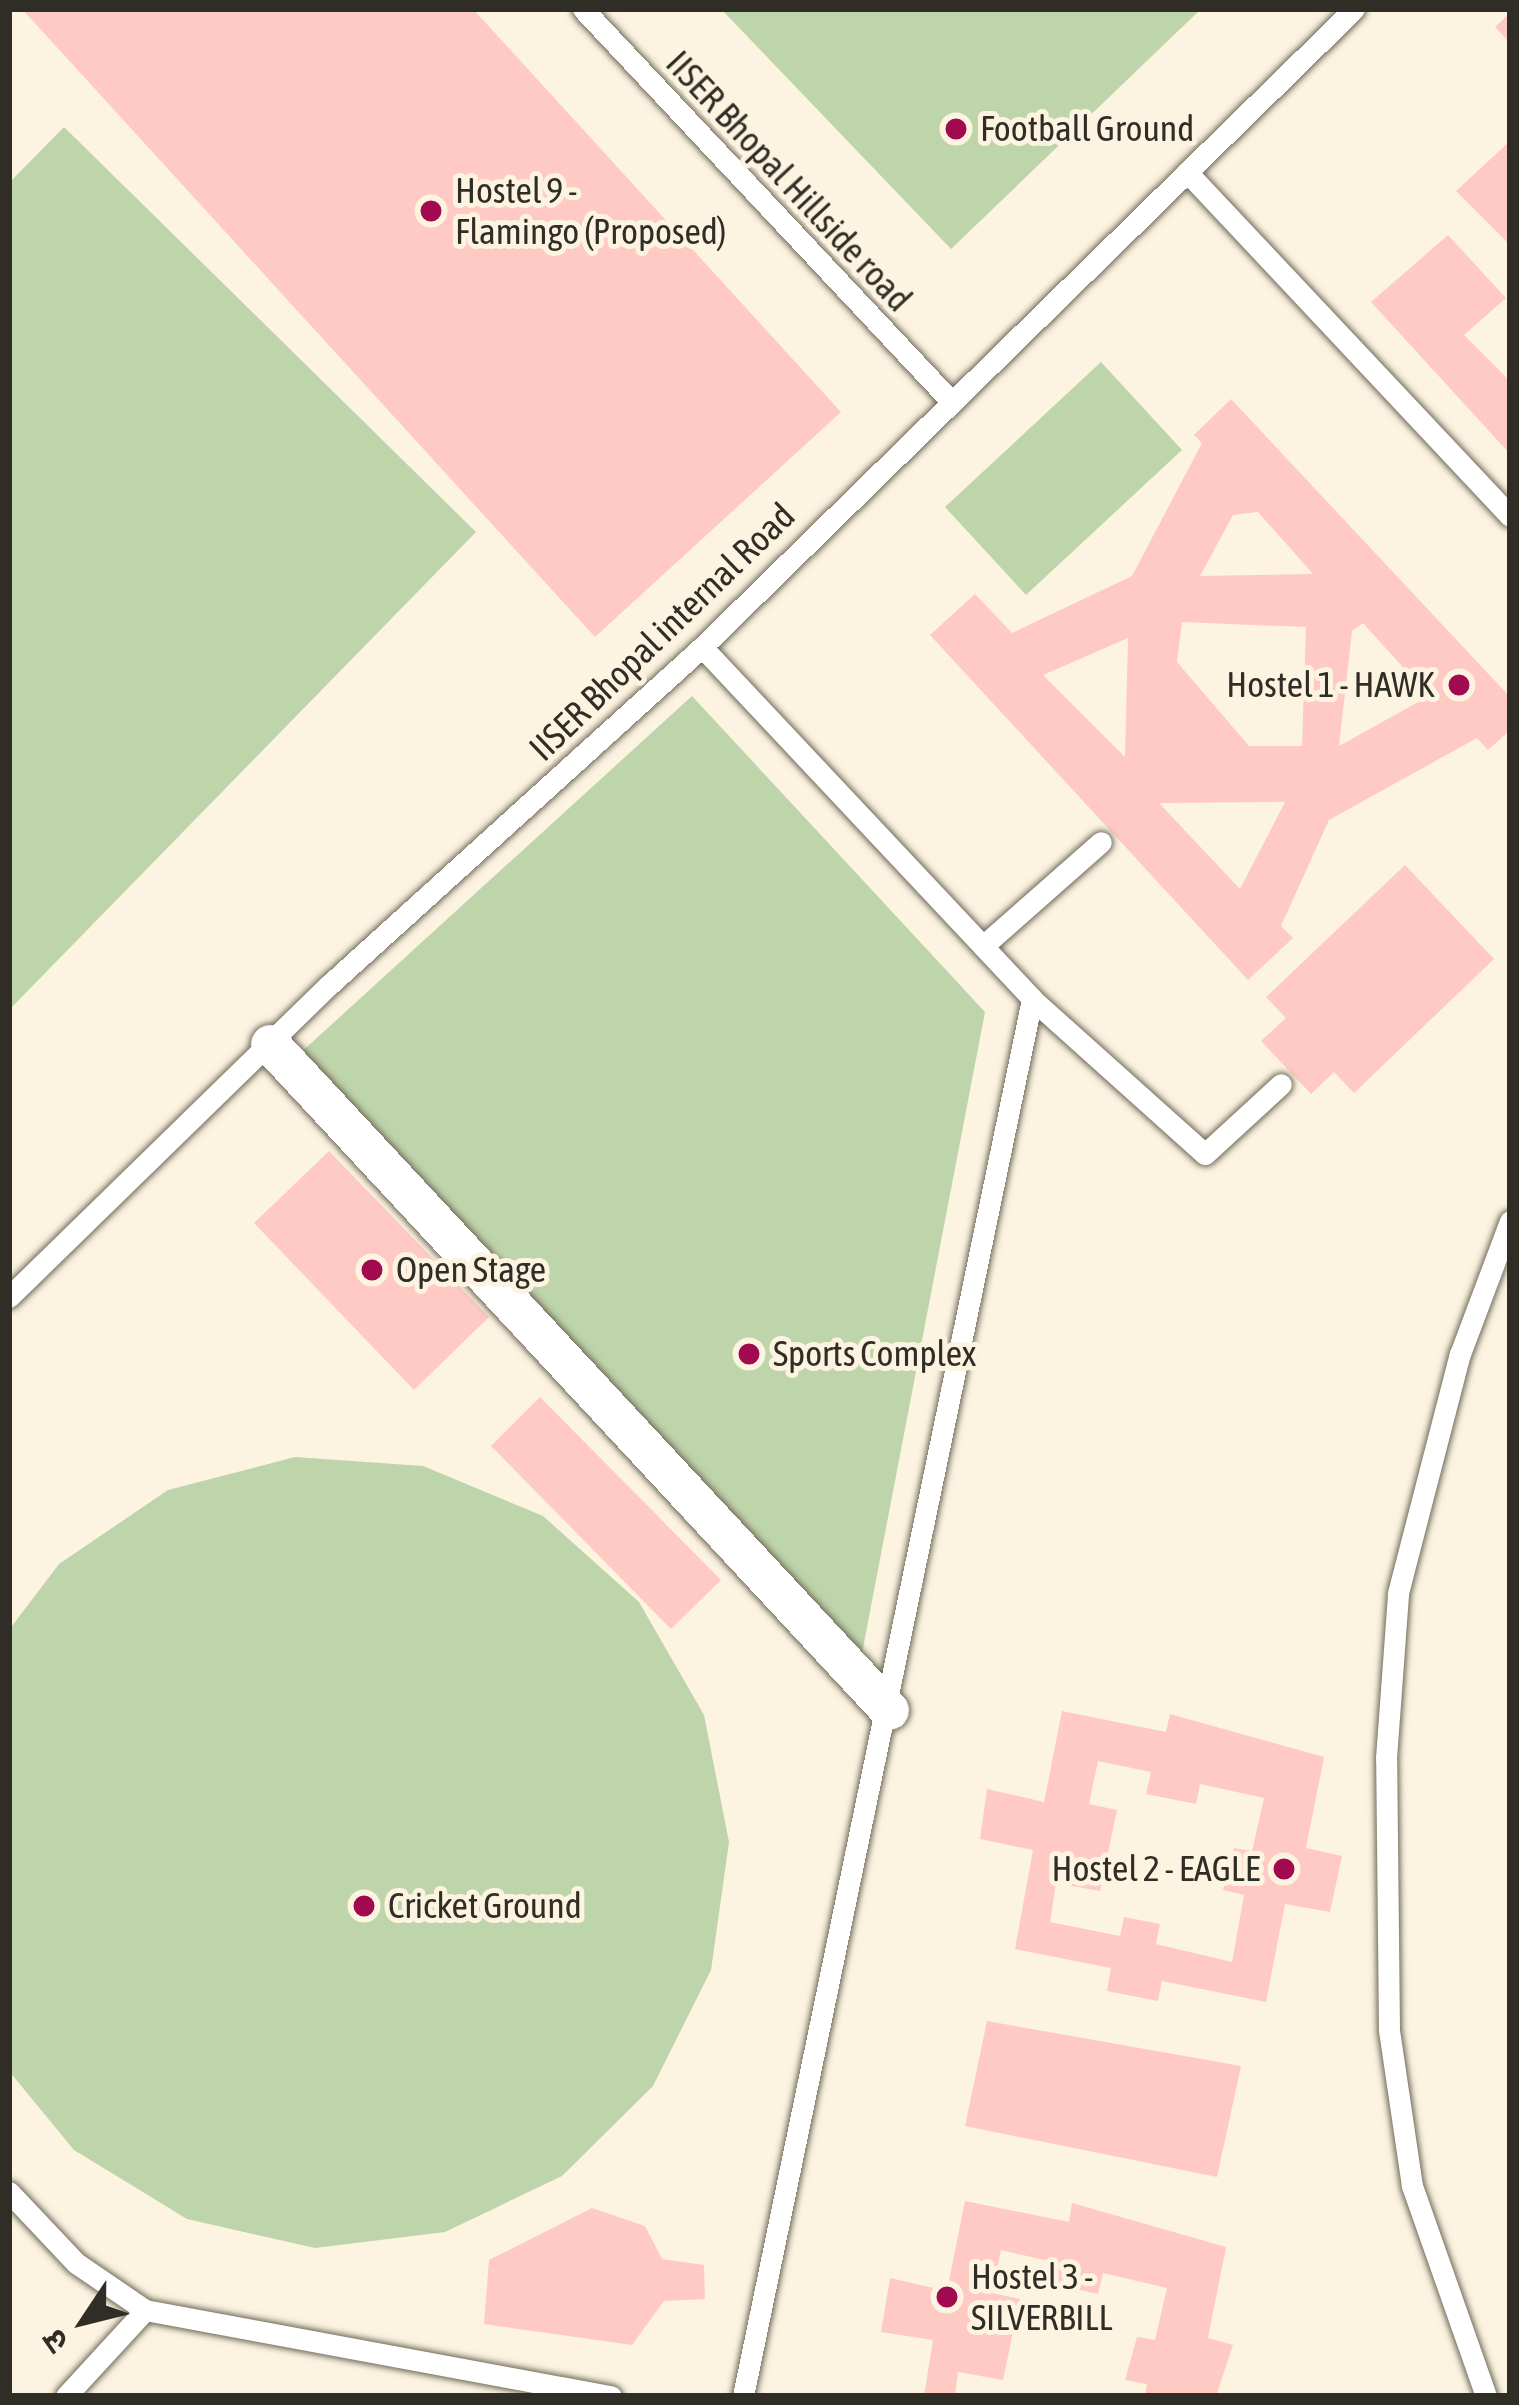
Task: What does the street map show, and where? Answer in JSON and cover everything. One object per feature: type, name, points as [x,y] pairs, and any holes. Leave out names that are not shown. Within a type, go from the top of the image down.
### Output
[{"type":"street","points":[[270,1044],[890,1710]]},
{"type":"lane","name":"IISER Bhopal Hillside road","points":[[583,9],[947,398]]},
{"type":"lane","name":"IISER Bhopal internal Road","points":[[9,1297],[270,1044],[702,647],[947,398],[1354,9]]},
{"type":"lane","points":[[1187,172],[1510,515]]},
{"type":"lane","points":[[702,647],[1032,999],[1205,1154],[1281,1084]]},
{"type":"lane","points":[[983,946],[1101,842]]},
{"type":"lane","points":[[743,2396],[890,1710],[1032,999]]},
{"type":"lane","points":[[1486,2396],[1412,2186],[1389,2030],[1386,1758],[1403,1570],[1460,1354],[1510,1221]]},
{"type":"lane","points":[[9,2192],[76,2263],[145,2310],[548,2390],[611,2396]]},
{"type":"lane","points":[[66,2396],[145,2310]]},
{"type":"green space","name":"Football Ground","points":[[721,9],[1201,9],[951,249]]},
{"type":"green space","points":[[64,127],[476,532],[9,1010],[9,183]]},
{"type":"green space","points":[[1101,362],[1182,450],[1026,595],[945,507]]},
{"type":"green space","name":"Sports Complex","points":[[692,696],[985,1012],[862,1653],[297,1056]]},
{"type":"green space","name":"Cricket Ground","points":[[295,1457],[423,1466],[543,1516],[639,1602],[704,1715],[729,1842],[711,1970],[653,2086],[562,2176],[445,2232],[315,2248],[187,2219],[74,2150],[9,2071],[9,1630],[59,1564],[168,1490]]},
{"type":"building","name":"Hostel 9 - Flamingo (Proposed)","points":[[22,9],[473,9],[841,412],[595,637]]},
{"type":"building","points":[[1510,13],[1510,43],[1495,27]]},
{"type":"building","points":[[1510,141],[1510,245],[1456,191]]},
{"type":"building","points":[[1448,235],[1506,298],[1464,335],[1510,381],[1510,454],[1371,302]]},
{"type":"building","name":"Hostel 1 - HAWK","points":[[1231,399],[1510,697],[1510,730],[1488,750],[1477,738],[1329,820],[1281,926],[1293,938],[1248,980],[930,635],[975,594],[1012,633],[1132,576],[1202,443],[1194,435]],"holes":[[[1258,512],[1313,574],[1200,576],[1233,515]],[[1182,622],[1306,627],[1302,746],[1249,746],[1177,662]],[[1363,623],[1429,696],[1339,746],[1352,631]],[[1128,638],[1125,757],[1043,675]],[[1285,802],[1240,889],[1159,803]]]},
{"type":"building","points":[[1405,865],[1494,959],[1354,1093],[1334,1072],[1311,1094],[1261,1041],[1286,1018],[1266,997]]},
{"type":"building","name":"Open Stage","points":[[329,1151],[489,1317],[414,1390],[254,1223]]},
{"type":"building","points":[[540,1397],[721,1580],[671,1629],[491,1446]]},
{"type":"building","name":"Hostel 2 - EAGLE","points":[[1062,1711],[1166,1732],[1170,1714],[1324,1757],[1306,1848],[1342,1856],[1330,1912],[1285,1904],[1266,2002],[1162,1981],[1158,2001],[1107,1991],[1111,1968],[1015,1949],[1033,1850],[980,1839],[987,1789],[1044,1802]],"holes":[[[1098,1761],[1151,1772],[1146,1794],[1196,1804],[1200,1784],[1264,1798],[1252,1851],[1234,1848],[1223,1890],[1244,1895],[1232,1962],[1156,1944],[1160,1924],[1124,1917],[1120,1936],[1050,1922],[1056,1883],[1100,1891],[1117,1810],[1089,1804]]]},
{"type":"building","points":[[987,2021],[1241,2066],[1217,2177],[965,2126]]},
{"type":"building","name":"Hostel 3 - SILVERBILL","points":[[965,2201],[1069,2222],[1072,2203],[1226,2247],[1208,2338],[1233,2345],[1216,2396],[1145,2396],[1147,2384],[1125,2380],[1137,2337],[1155,2340],[1167,2288],[1103,2273],[1098,2294],[1049,2283],[1053,2262],[1001,2250],[992,2293],[1020,2299],[1003,2380],[958,2372],[955,2396],[924,2396],[933,2340],[881,2332],[890,2278],[947,2291]]},
{"type":"building","points":[[592,2208],[645,2226],[662,2259],[704,2265],[705,2299],[664,2301],[632,2345],[484,2324],[489,2260]]},
{"type":"place","name":"Football Ground","points":[[956,129]]},
{"type":"place","name":"Hostel 9 - Flamingo (Proposed)","points":[[431,211]]},
{"type":"place","name":"Hostel 1 - HAWK","points":[[1459,685]]},
{"type":"place","name":"Open Stage","points":[[372,1270]]},
{"type":"place","name":"Sports Complex","points":[[749,1354]]},
{"type":"place","name":"Hostel 2 - EAGLE","points":[[1284,1869]]},
{"type":"place","name":"Cricket Ground","points":[[364,1906]]},
{"type":"place","name":"Hostel 3 - SILVERBILL","points":[[947,2297]]}]
